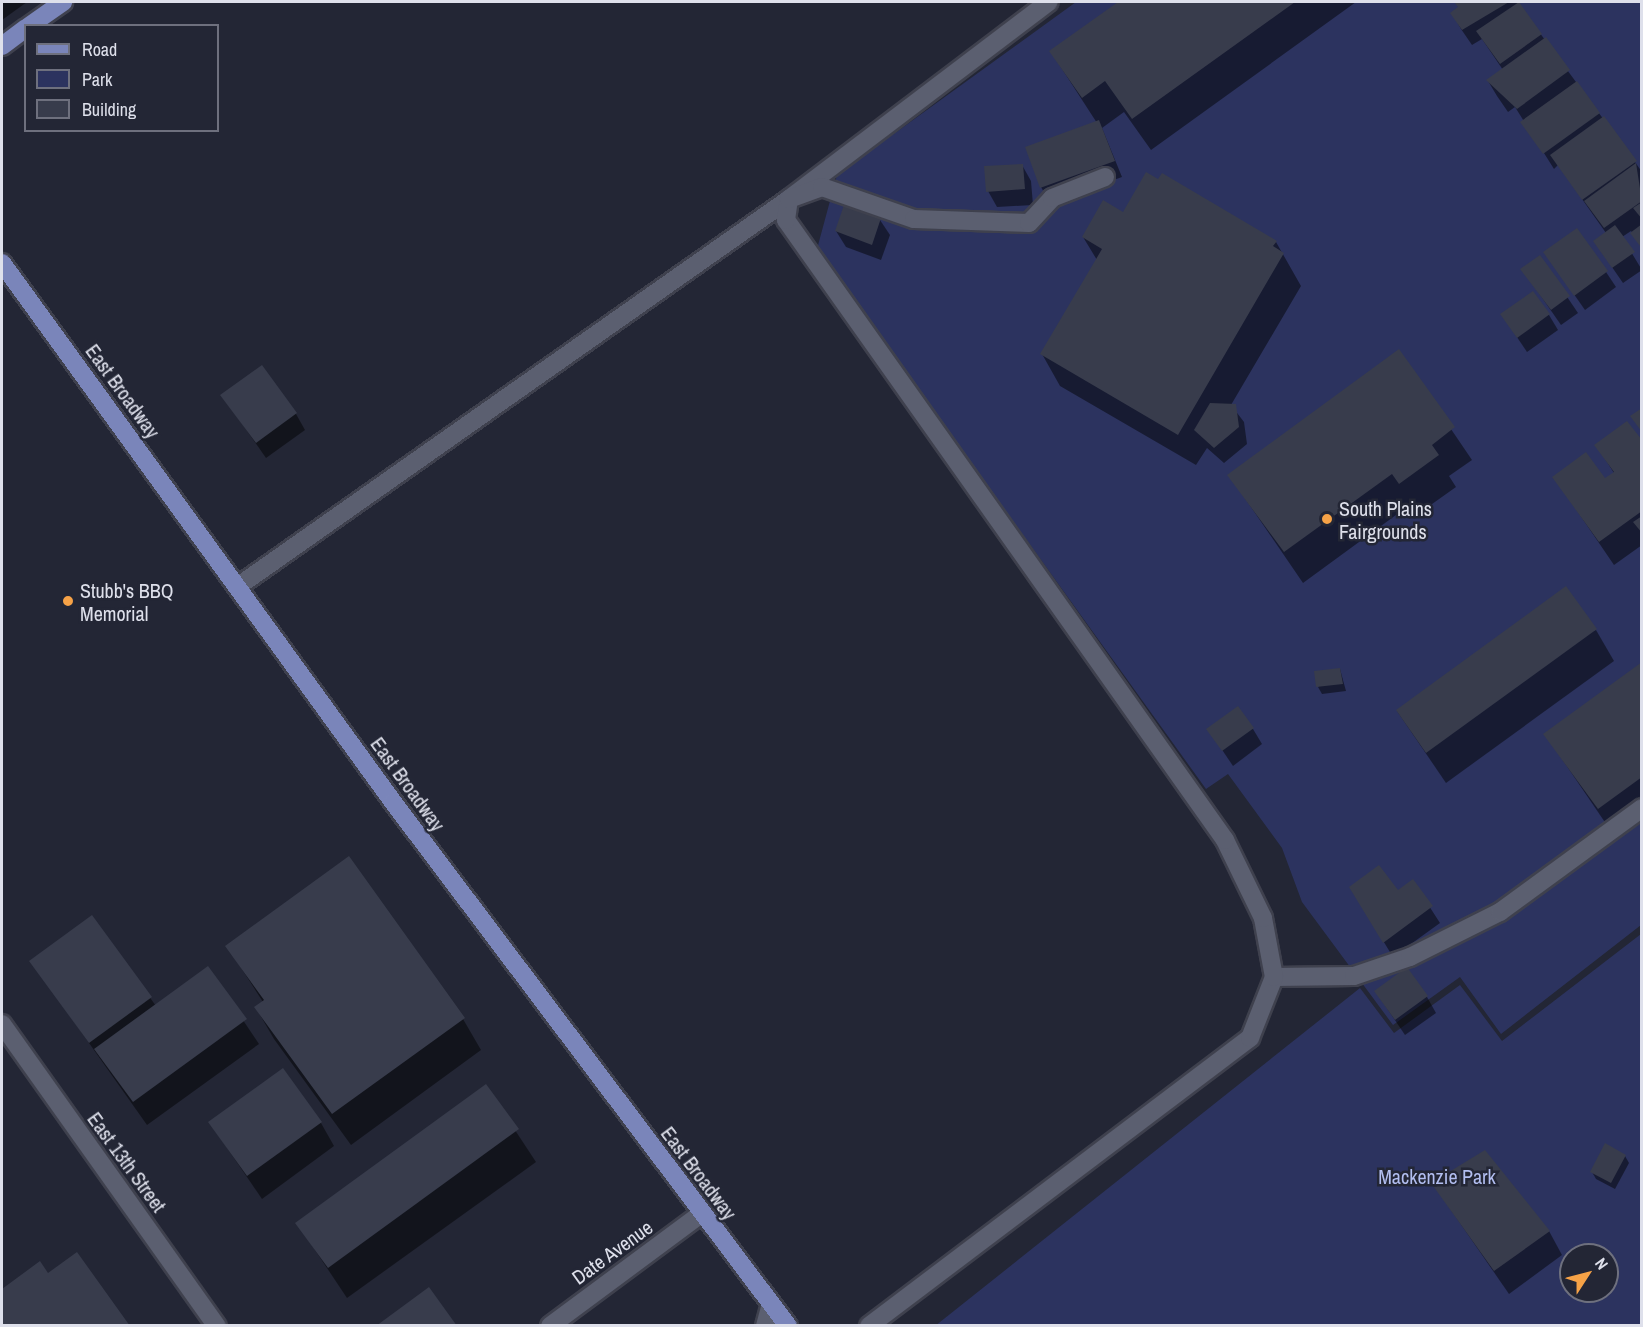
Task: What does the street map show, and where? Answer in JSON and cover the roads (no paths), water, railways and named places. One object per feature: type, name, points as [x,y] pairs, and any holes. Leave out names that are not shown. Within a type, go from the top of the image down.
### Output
[{"type":"main road","points":[[33,24],[63,2]]},
{"type":"main road","points":[[2,46],[24,30]]},
{"type":"main road","name":"East Broadway","points":[[2,263],[237,587],[701,1214],[788,1326]]},
{"type":"street","points":[[237,587],[789,199],[1049,2]]},
{"type":"street","points":[[789,199],[822,187],[914,219],[1029,223],[1052,198],[1105,177]]},
{"type":"street","points":[[789,199],[786,220],[1225,840],[1263,918],[1274,977],[1250,1038],[869,1326]]},
{"type":"street","points":[[1274,977],[1354,976],[1410,957],[1500,912],[1641,808]]},
{"type":"street","name":"East 13th Street","points":[[2,1024],[217,1326]]},
{"type":"street","name":"Date Avenue","points":[[550,1326],[701,1214]]},
{"type":"street","points":[[765,1326],[771,1304]]},
{"type":"place","name":"South Plains Fairgrounds","points":[[1327,519]]},
{"type":"place","name":"Stubb's BBQ Memorial","points":[[68,601]]},
{"type":"park label","name":"Mackenzie Park","points":[[1437,1176]]}]
